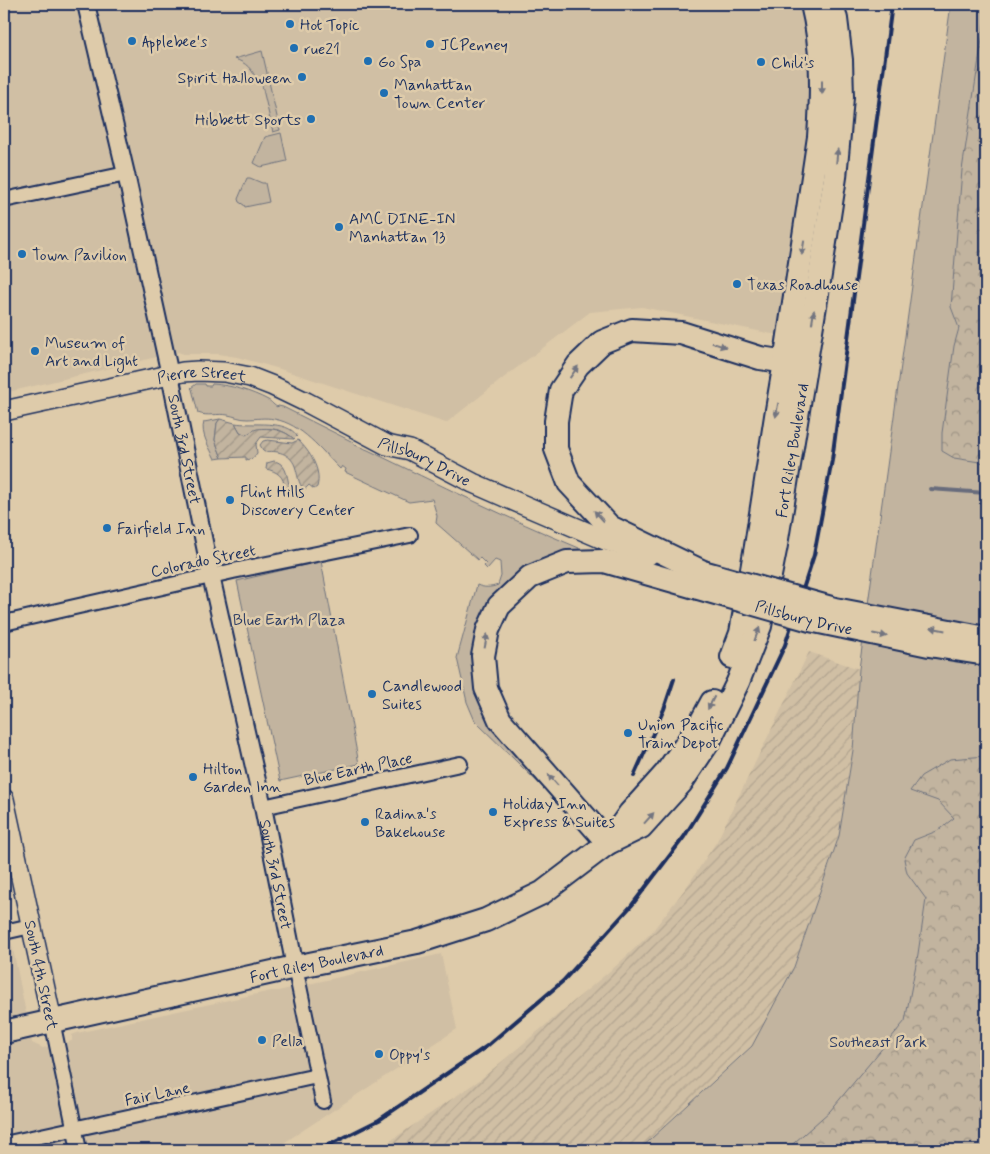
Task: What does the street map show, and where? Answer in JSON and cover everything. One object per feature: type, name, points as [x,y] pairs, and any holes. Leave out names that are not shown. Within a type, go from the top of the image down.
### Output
[{"type":"highway","name":"Fort Riley Boulevard","points":[[795,363],[822,100],[819,44],[812,4]]},
{"type":"highway","name":"Fort Riley Boulevard","points":[[4,1032],[295,967],[417,942],[486,920],[542,893],[608,843],[630,813],[666,772],[699,726],[724,677],[741,633],[776,416],[795,363],[834,177],[842,97],[836,19],[832,4]]},
{"type":"highway","points":[[700,580],[610,527],[569,483],[556,449],[556,421],[561,390],[578,365],[602,342],[632,330],[682,333],[760,358],[795,363]]},
{"type":"highway","points":[[608,843],[500,720],[486,688],[483,656],[488,630],[499,606],[530,577],[567,562],[604,561],[700,580]]},
{"type":"highway","name":"Pillsbury Drive","points":[[700,580],[835,609],[986,638]]},
{"type":"highway","name":"Pillsbury Drive","points":[[700,580],[810,620],[919,643],[986,654]]},
{"type":"main road","name":"Pierre Street","points":[[4,411],[170,375],[198,371],[224,372],[250,377],[273,386],[387,445]]},
{"type":"main road","name":"Pillsbury Drive","points":[[387,445],[410,450],[474,483],[700,580]]},
{"type":"main road","name":"South 4th Street","points":[[4,799],[7,830],[52,1022]]},
{"type":"street","name":"South 3rd Street","points":[[86,4],[170,375],[211,576],[263,807],[323,1102]]},
{"type":"street","points":[[4,200],[126,174]]},
{"type":"street","name":"Colorado Street","points":[[4,622],[211,576],[410,535]]},
{"type":"street","name":"Blue Earth Place","points":[[263,807],[460,764]]},
{"type":"street","points":[[4,932],[31,926]]},
{"type":"street","name":"South 4th Street","points":[[52,1022],[79,1150]]},
{"type":"street","name":"Fair Lane","points":[[4,1144],[317,1076]]},
{"type":"shaded area","points":[[4,4],[803,4],[808,23],[812,114],[781,335],[642,307],[590,312],[446,423],[280,369],[237,357],[218,354],[184,354],[178,352],[4,393]]},
{"type":"shaded area","points":[[809,652],[859,669],[853,750],[839,836],[794,967],[752,1046],[639,1150],[377,1150],[481,1079],[617,965],[651,933],[688,885],[717,841]]},
{"type":"shaded area","points":[[11,939],[32,1043],[43,1048],[72,1041],[72,1035],[77,1033],[278,991],[441,954],[457,1029],[273,1150],[4,1150],[4,940]]},
{"type":"green space","name":"Southeast Park","points":[[951,4],[986,4],[986,1150],[639,1150],[752,1046],[794,967],[839,836],[853,750],[859,669]]},
{"type":"green space","points":[[986,13],[986,463],[954,458],[942,451],[942,433],[954,346],[959,328],[951,307],[962,170]]},
{"type":"green space","points":[[262,51],[280,130],[273,132],[261,81],[257,81],[245,64],[234,59]]},
{"type":"green space","points":[[281,133],[287,161],[261,167],[254,163],[265,137]]},
{"type":"green space","points":[[247,178],[265,183],[269,202],[245,207],[239,202],[238,199]]},
{"type":"green space","points":[[196,384],[226,386],[255,394],[277,407],[283,407],[353,442],[355,445],[499,513],[579,548],[578,551],[561,552],[534,562],[504,584],[491,601],[474,661],[563,807],[475,721],[467,702],[457,658],[477,585],[492,587],[498,585],[501,576],[500,562],[495,560],[487,569],[484,566],[486,564],[480,558],[478,560],[436,523],[437,516],[432,499],[409,502],[345,472],[346,469],[342,466],[340,469],[318,446],[293,426],[271,418],[244,419],[198,413],[191,388]]},
{"type":"green space","points":[[220,419],[217,423],[215,440],[222,458],[215,459],[206,441],[203,427],[204,422]]},
{"type":"green space","points":[[220,419],[235,423],[240,432],[246,435],[256,429],[267,428],[282,431],[294,439],[261,437],[256,444],[257,453],[253,458],[246,460],[246,457],[222,458],[215,440],[217,423]]},
{"type":"green space","points":[[235,423],[277,425],[285,427],[297,436],[294,439],[283,432],[270,429],[258,430],[246,435],[240,432]]},
{"type":"green space","points":[[298,440],[314,462],[318,474],[317,487],[314,489],[309,485],[304,490],[290,458],[278,452],[264,452],[260,445],[263,441],[292,443]]},
{"type":"green space","points":[[274,461],[281,464],[287,474],[289,485],[299,492],[287,491],[284,488],[281,477],[273,471],[266,469],[267,463]]},
{"type":"green space","name":"Blue Earth Plaza","points":[[321,561],[359,764],[280,781],[237,581]]},
{"type":"green space","points":[[986,756],[986,1150],[786,1150],[830,1111],[905,1021],[926,899],[907,873],[904,859],[914,840],[937,831],[954,818],[938,801],[910,791],[921,776],[950,759]]},
{"type":"waterway","points":[[930,489],[986,493]]},
{"type":"railway","points":[[319,1150],[379,1120],[487,1046],[563,981],[632,905],[684,837],[727,768],[785,645],[814,555],[832,460],[892,4]]},
{"type":"railway","points":[[634,776],[664,709],[674,679]]},
{"type":"place","name":"Hot Topic","points":[[290,24]]},
{"type":"place","name":"Applebee's","points":[[132,41]]},
{"type":"place","name":"JCPenney","points":[[430,44]]},
{"type":"place","name":"rue21","points":[[294,48]]},
{"type":"place","name":"Go Spa","points":[[368,61]]},
{"type":"place","name":"Chili's","points":[[761,62]]},
{"type":"place","name":"Spirit Halloween","points":[[302,77]]},
{"type":"place","name":"Manhattan Town Center","points":[[384,93]]},
{"type":"place","name":"Hibbett Sports","points":[[311,119]]},
{"type":"place","name":"AMC DINE-IN Manhattan 13","points":[[339,227]]},
{"type":"place","name":"Town Pavilion","points":[[22,254]]},
{"type":"place","name":"Texas Roadhouse","points":[[737,284]]},
{"type":"place","name":"Museum of Art and Light","points":[[35,351]]},
{"type":"place","name":"Flint Hills Discovery Center","points":[[230,500]]},
{"type":"place","name":"Fairfield Inn","points":[[107,528]]},
{"type":"place","name":"Candlewood Suites","points":[[372,694]]},
{"type":"place","name":"Union Pacific Train Depot","points":[[628,733]]},
{"type":"place","name":"Hilton Garden Inn","points":[[193,777]]},
{"type":"place","name":"Holiday Inn Express & Suites","points":[[493,812]]},
{"type":"place","name":"Radina's Bakehouse","points":[[365,822]]},
{"type":"place","name":"Pella","points":[[262,1040]]},
{"type":"place","name":"Oppy's","points":[[379,1054]]}]
